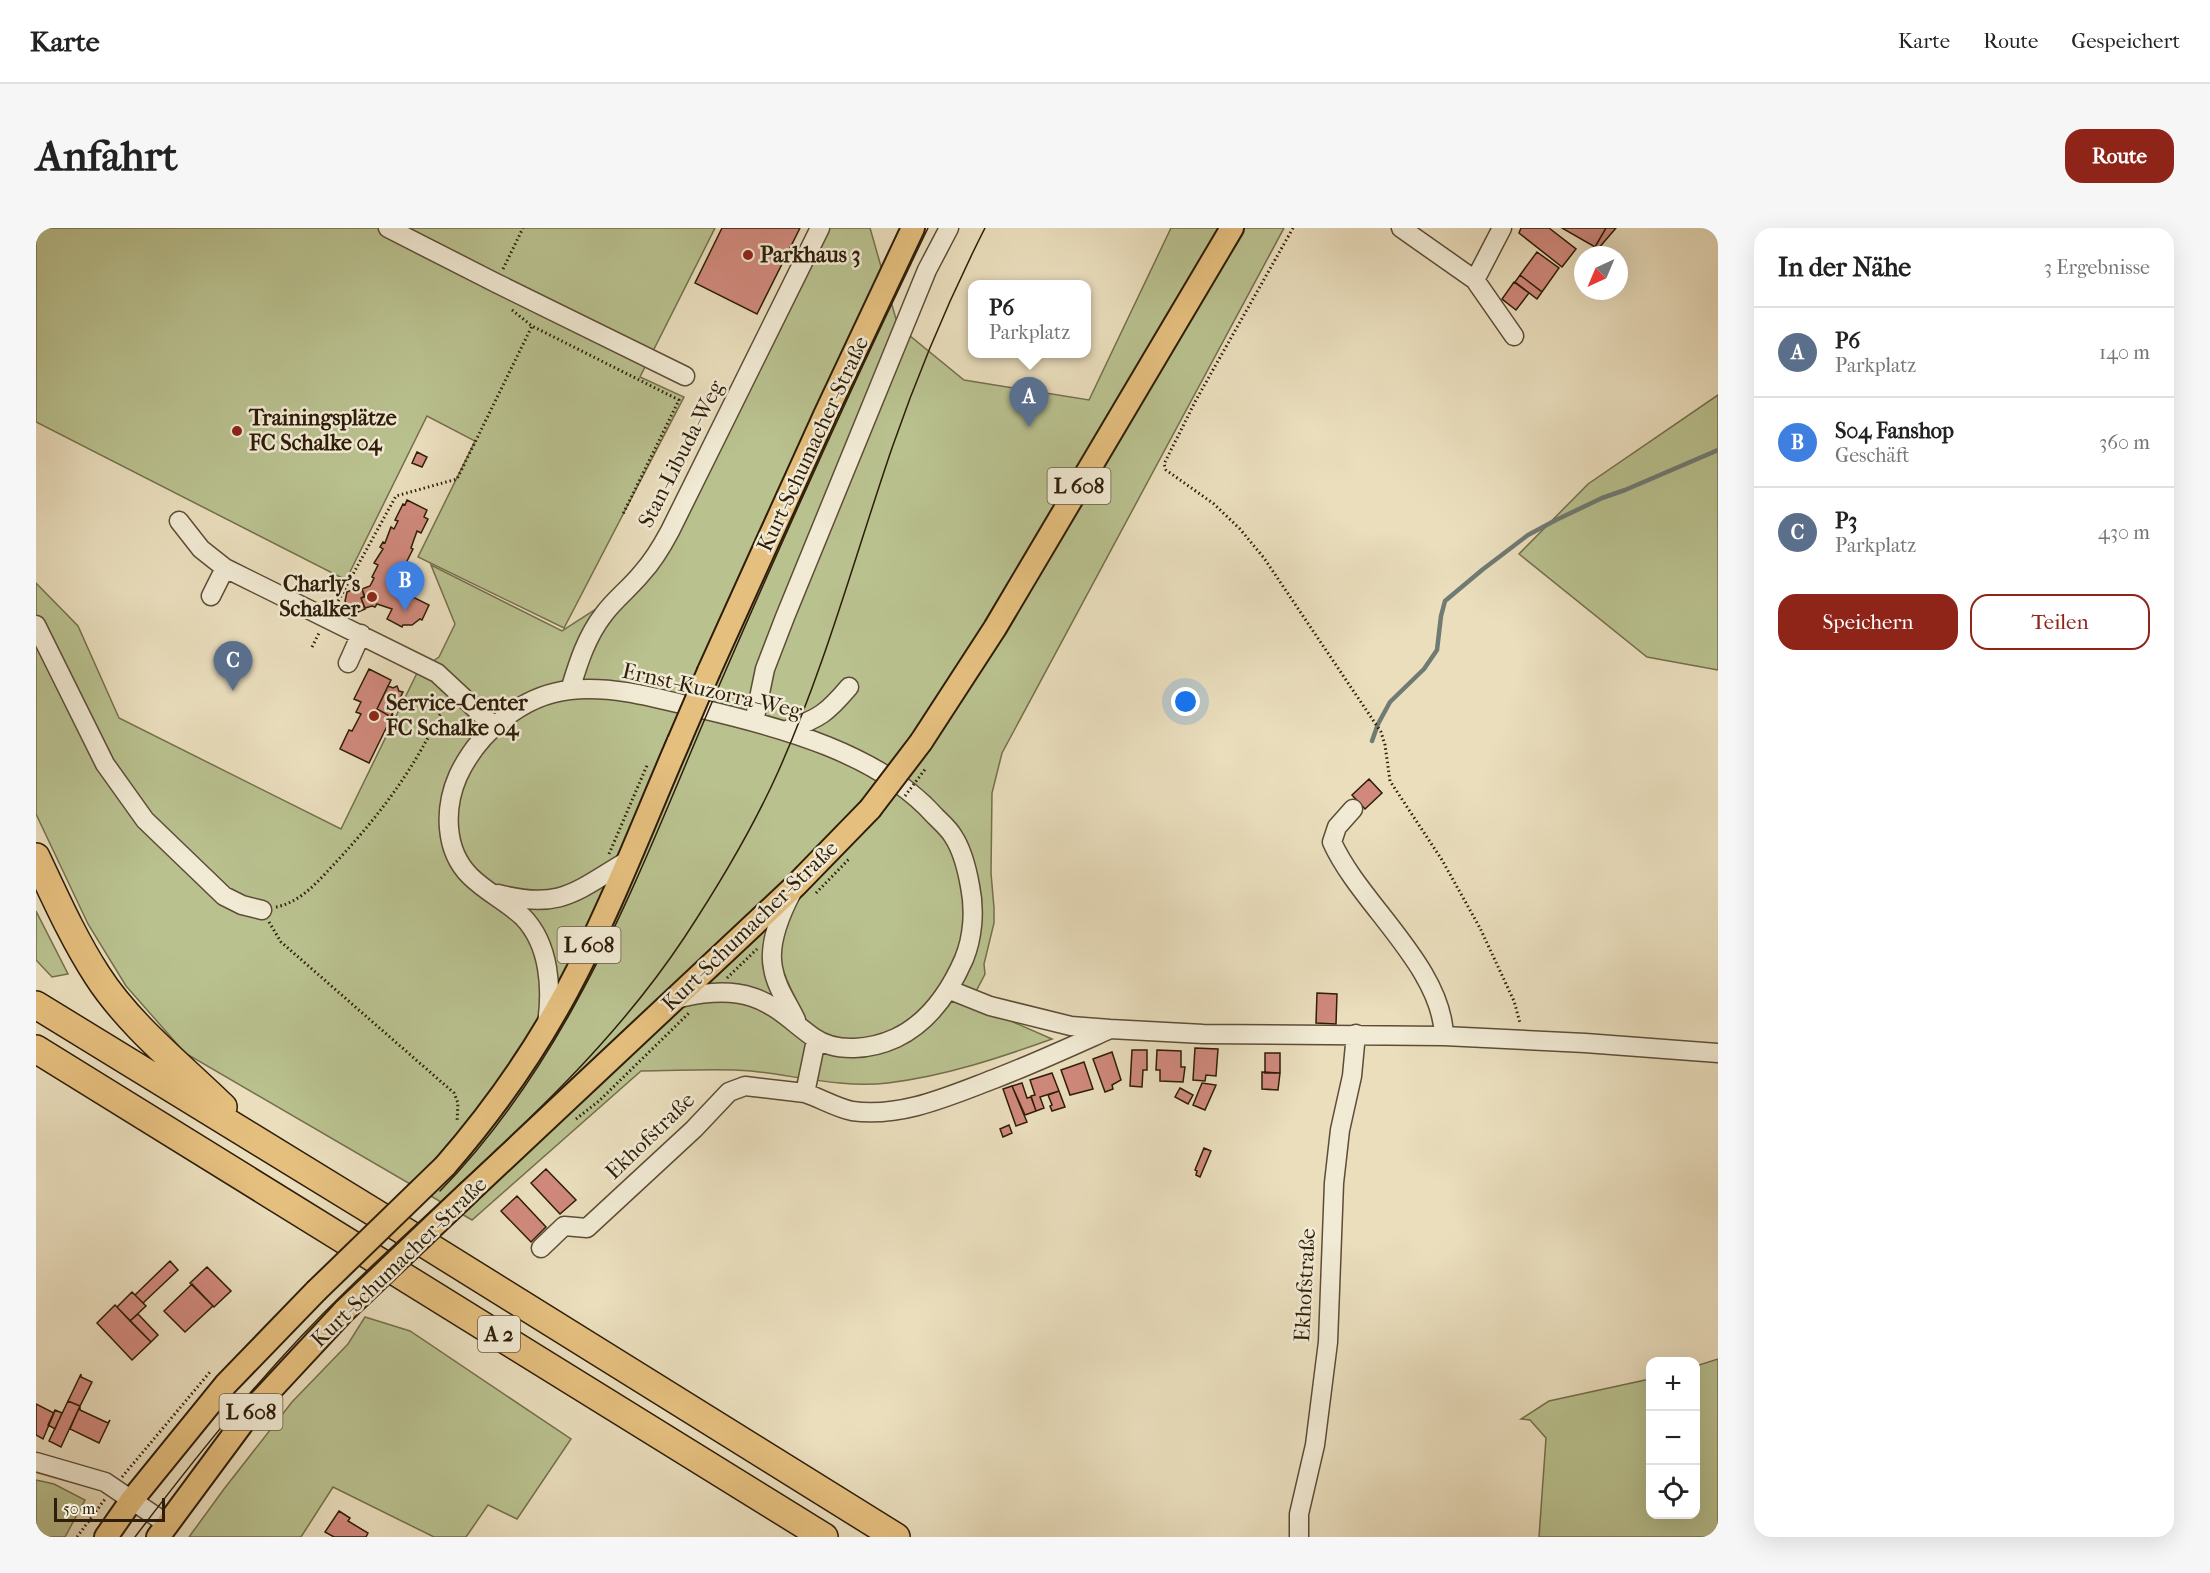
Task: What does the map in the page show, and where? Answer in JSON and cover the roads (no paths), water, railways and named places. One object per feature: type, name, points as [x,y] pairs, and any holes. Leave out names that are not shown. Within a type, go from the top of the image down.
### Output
[{"type":"highway","points":[[36,857],[97,976],[124,1011],[261,1143]]},
{"type":"highway","name":"A 2","points":[[36,1005],[896,1537]]},
{"type":"highway","name":"A 2","points":[[36,1048],[824,1537]]},
{"type":"main road","name":"Kurt-Schumacher-Straße","points":[[106,1537],[131,1501],[226,1384],[316,1291],[445,1166],[512,1082],[547,1026],[568,990],[601,922],[709,670],[913,228]]},
{"type":"main road","name":"Kurt-Schumacher-Straße","points":[[163,1531],[252,1410],[345,1310],[795,886],[870,809],[921,742],[995,628],[1232,228]]},
{"type":"street","points":[[388,228],[685,376]]},
{"type":"street","name":"Stan-Libuda-Weg","points":[[570,690],[581,655],[592,631],[604,614],[647,567],[670,531],[820,228]]},
{"type":"street","points":[[754,722],[765,669],[789,606],[927,270],[949,228]]},
{"type":"street","points":[[1401,228],[1475,280],[1514,336]]},
{"type":"street","points":[[1475,280],[1502,228]]},
{"type":"street","points":[[179,521],[201,549],[225,568],[437,673],[494,726]]},
{"type":"street","points":[[211,596],[225,568]]},
{"type":"street","points":[[36,625],[105,764],[145,820],[224,896],[242,905],[262,910]]},
{"type":"street","points":[[348,663],[361,634]]},
{"type":"street","points":[[787,730],[811,721],[829,710],[849,687]]},
{"type":"street","name":"Ernst-Kuzorra-Weg","points":[[547,1026],[549,980],[547,963],[538,940],[524,918],[468,874],[453,849],[448,828],[450,804],[458,777],[471,753],[494,726],[526,705],[570,690],[608,691],[652,697],[787,730],[845,754],[897,782],[926,806],[953,835],[966,864],[972,893],[972,924],[966,954],[950,990],[926,1018],[899,1037],[869,1048],[841,1047],[816,1040],[777,1008],[750,996],[725,993],[692,994],[673,1000]]},
{"type":"street","points":[[1353,809],[1337,827],[1332,842],[1341,862],[1417,964],[1443,1022],[1444,1036]]},
{"type":"street","name":"Ernst-Kuzorra-Weg","points":[[490,892],[520,900],[540,901],[566,897],[627,861]]},
{"type":"street","name":"Ernst-Kuzorra-Weg","points":[[795,886],[784,907],[773,943],[772,967],[779,987],[800,1027]]},
{"type":"street","name":"Ekhofstraße","points":[[950,990],[990,1006],[1071,1026],[1203,1034],[1444,1036],[1718,1053]]},
{"type":"street","name":"Ekhofstraße","points":[[541,1248],[564,1226],[587,1228],[694,1129],[729,1092],[745,1086],[805,1092],[850,1110],[879,1112],[913,1107],[953,1095],[1027,1066],[1110,1029]]},
{"type":"street","name":"Ekhofstraße","points":[[1299,1537],[1299,1514],[1315,1445],[1328,1342],[1335,1183],[1340,1130],[1352,1076],[1356,1034]]},
{"type":"street","points":[[805,1092],[816,1040]]},
{"type":"street","points":[[36,1462],[105,1482],[131,1501],[163,1531]]},
{"type":"waterway","points":[[1372,741],[1390,702],[1424,669],[1437,650],[1445,601],[1528,535],[1602,498],[1718,450]]},
{"type":"tram line","points":[[440,1191],[489,1136],[532,1076],[570,1014],[604,949],[665,815],[797,509],[928,228]]},
{"type":"tram line","points":[[135,1537],[185,1472],[263,1378],[319,1318],[525,1122],[610,1034],[648,988],[697,918],[757,815],[795,732],[825,652],[912,392],[985,228]]},
{"type":"place","name":"Parkhaus 3","points":[[748,255]]},
{"type":"place","name":"P6","points":[[1029,427]]},
{"type":"place","name":"Trainingsplätze FC Schalke 04","points":[[237,431]]},
{"type":"place","name":"Charly's Schalker","points":[[372,597]]},
{"type":"place","name":"S04 Fanshop","points":[[405,611]]},
{"type":"place","name":"P3","points":[[233,691]]},
{"type":"place","name":"Service-Center FC Schalke 04","points":[[374,716]]}]
